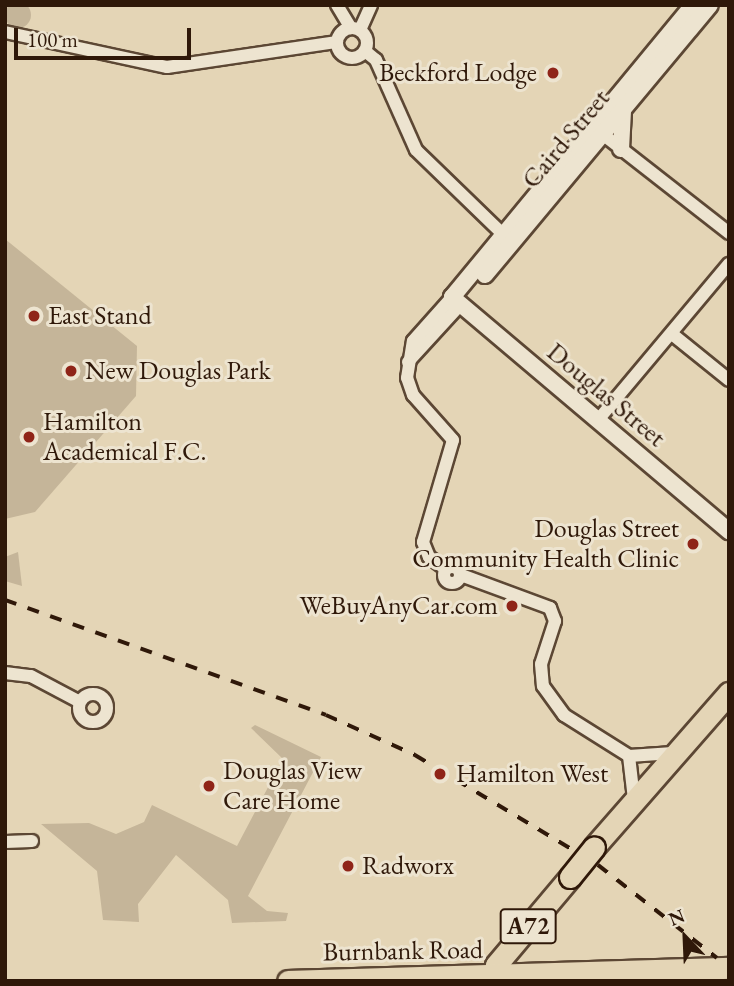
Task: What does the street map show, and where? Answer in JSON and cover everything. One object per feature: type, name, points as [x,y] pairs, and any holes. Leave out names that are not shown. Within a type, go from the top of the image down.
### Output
[{"type":"main road","name":"A72","points":[[493,978],[520,936],[729,693]]},
{"type":"main road","points":[[467,975],[520,936]]},
{"type":"main road","name":"Burnbank Road","points":[[288,981],[467,975],[493,978],[729,968]]},
{"type":"street","points":[[337,5],[355,29],[365,51],[376,60],[416,150],[508,239]]},
{"type":"street","points":[[5,32],[167,66],[337,42],[355,29],[370,5]]},
{"type":"street","name":"Caird Street","points":[[456,300],[598,130],[693,5]]},
{"type":"street","name":"Caird Street","points":[[598,130],[624,108],[710,5]]},
{"type":"street","points":[[337,42],[349,58],[365,51]]},
{"type":"street","points":[[621,149],[624,108]]},
{"type":"street","points":[[598,130],[729,233]]},
{"type":"street","points":[[598,420],[729,264]]},
{"type":"street","points":[[456,300],[408,362],[413,395],[453,440],[423,542],[429,557],[446,569],[457,568],[461,575],[550,608],[555,621],[540,677],[549,701],[629,755],[657,758],[679,750]]},
{"type":"street","name":"Douglas Street","points":[[456,300],[729,531]]},
{"type":"street","points":[[672,334],[729,380]]},
{"type":"street","points":[[5,673],[31,676],[80,702]]},
{"type":"street","points":[[629,755],[633,803]]},
{"type":"street","points":[[5,842],[32,841]]},
{"type":"shaded area","points":[[18,2],[27,6],[31,15],[27,24],[18,28],[9,24],[5,15],[9,6]]},
{"type":"shaded area","name":"New Douglas Park","points":[[5,239],[137,346],[136,396],[35,512],[5,519]]},
{"type":"shaded area","points":[[18,552],[22,586],[5,581],[5,557]]},
{"type":"shaded area","points":[[255,725],[321,757],[248,896],[267,911],[288,913],[286,921],[232,923],[228,900],[176,855],[138,904],[139,922],[103,920],[97,871],[41,824],[89,823],[116,834],[144,822],[152,805],[237,846],[283,759],[251,728]]},
{"type":"railway","points":[[5,600],[326,715],[415,755],[598,865],[717,958]]},
{"type":"place","name":"Beckford Lodge","points":[[553,73]]},
{"type":"place","name":"East Stand","points":[[34,316]]},
{"type":"place","name":"New Douglas Park","points":[[71,371]]},
{"type":"place","name":"Hamilton Academical F.C.","points":[[29,437]]},
{"type":"place","name":"Douglas Street Community Health Clinic","points":[[693,544]]},
{"type":"place","name":"WeBuyAnyCar.com","points":[[512,606]]},
{"type":"place","name":"Hamilton West","points":[[440,774]]},
{"type":"place","name":"Douglas View Care Home","points":[[209,786]]},
{"type":"place","name":"Radworx","points":[[348,866]]}]
